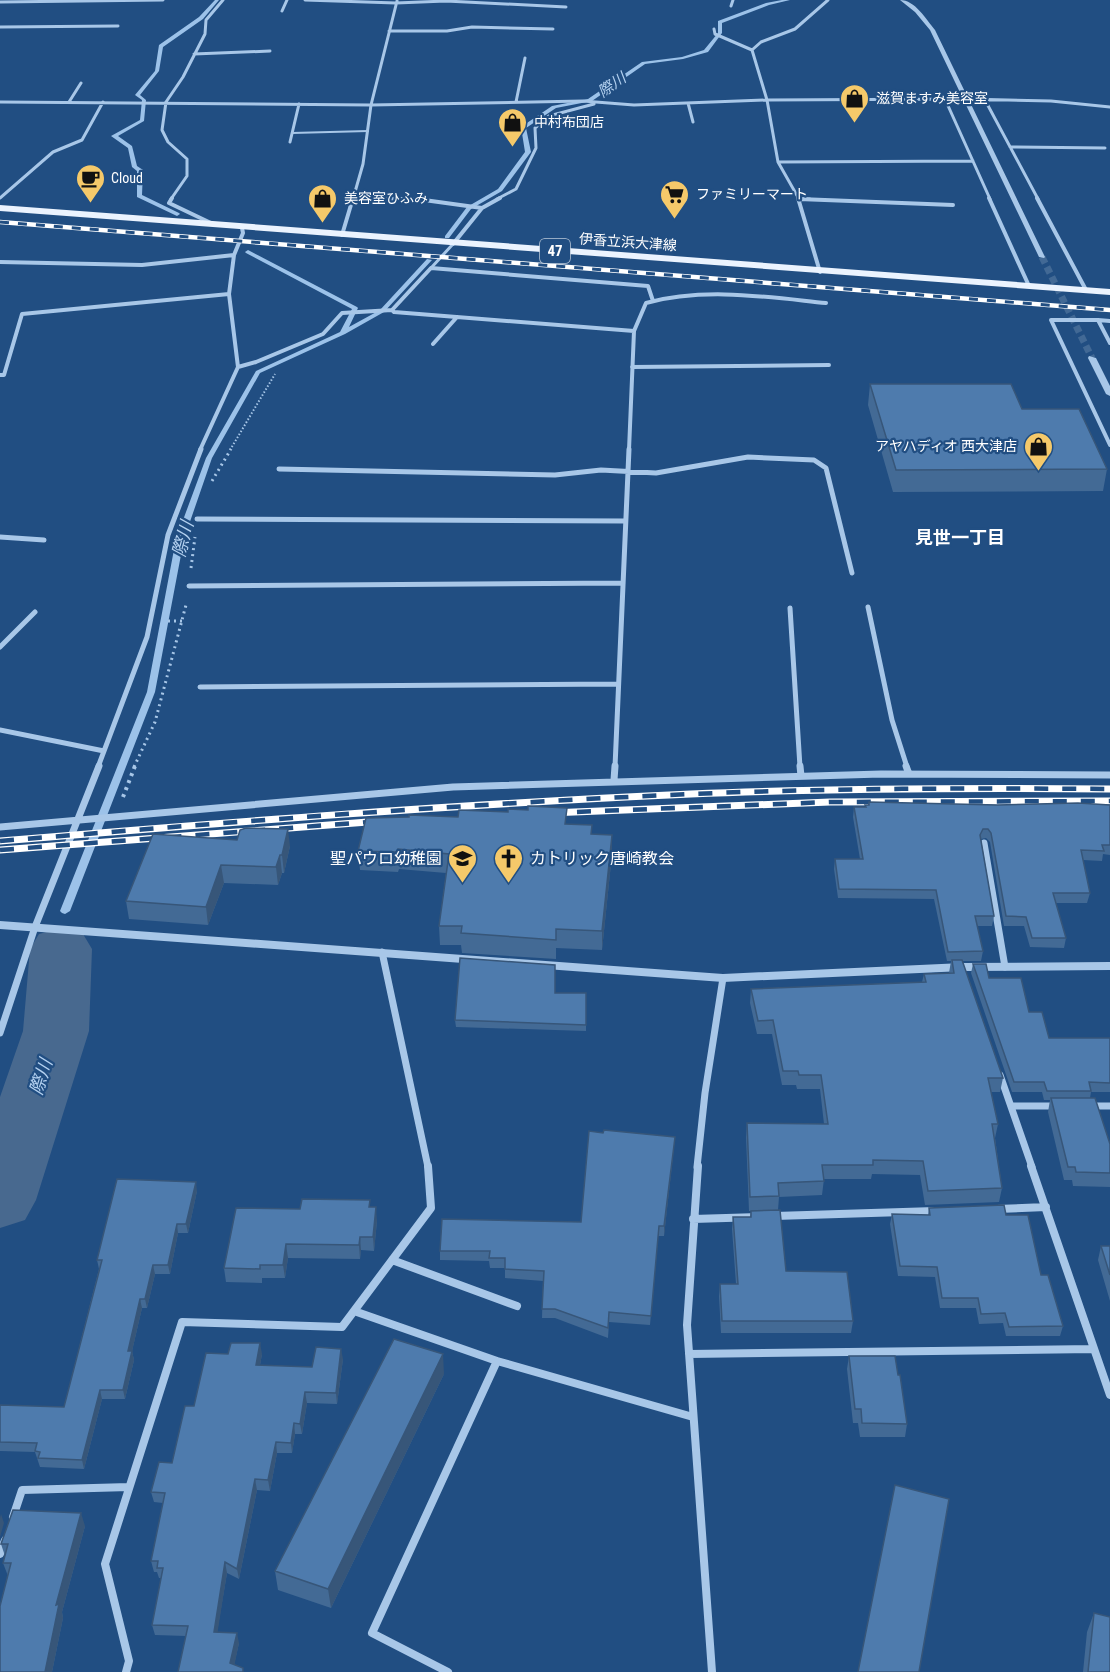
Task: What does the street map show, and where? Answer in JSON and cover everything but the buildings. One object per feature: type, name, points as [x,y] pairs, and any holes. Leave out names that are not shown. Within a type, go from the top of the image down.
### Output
[{"type":"main road","name":"伊香立浜大津線","points":[[0,208],[820,272],[1110,292]]},
{"type":"street","points":[[0,2],[163,0]]},
{"type":"street","points":[[214,225],[169,203],[187,176],[187,159],[168,142],[162,130],[165,102],[183,76],[205,34],[206,20],[223,0]]},
{"type":"street","points":[[282,11],[287,0]]},
{"type":"street","points":[[305,0],[446,1],[566,7]]},
{"type":"street","points":[[731,6],[733,0]]},
{"type":"street","points":[[752,50],[761,42],[795,29],[828,0]]},
{"type":"street","points":[[902,0],[917,11],[932,30],[1042,257]]},
{"type":"street","points":[[342,235],[363,164],[371,105],[396,1]]},
{"type":"street","points":[[0,27],[118,26]]},
{"type":"street","points":[[389,31],[447,31],[472,27],[553,29]]},
{"type":"street","points":[[714,28],[715,34],[728,37],[752,50],[767,100],[778,162],[799,199],[820,272]]},
{"type":"street","points":[[194,54],[270,51]]},
{"type":"street","points":[[516,102],[525,58]]},
{"type":"street","points":[[69,102],[81,83]]},
{"type":"street","points":[[945,99],[1029,286]]},
{"type":"street","points":[[0,102],[371,105],[583,101],[634,105],[767,100],[966,99],[1051,101],[1109,108]]},
{"type":"street","points":[[985,100],[1086,290]]},
{"type":"street","points":[[0,198],[53,152],[82,140],[103,102]]},
{"type":"street","points":[[453,244],[481,208],[516,189],[536,147],[535,128],[549,116],[600,102]]},
{"type":"street","points":[[688,103],[693,122]]},
{"type":"street","points":[[290,142],[299,104]]},
{"type":"street","points":[[1010,147],[1105,148]]},
{"type":"street","points":[[778,162],[973,161]]},
{"type":"street","points":[[354,197],[424,200],[481,208]]},
{"type":"street","points":[[799,199],[953,205]]},
{"type":"street","points":[[0,1033],[34,927],[79,819],[147,638],[168,535],[205,438],[238,367],[229,294],[234,255],[243,233],[242,228]]},
{"type":"street","points":[[0,262],[142,265],[234,255]]},
{"type":"street","points":[[392,310],[431,268],[648,286],[653,301]]},
{"type":"street","points":[[0,375],[4,375],[22,314],[229,294]]},
{"type":"street","points":[[614,780],[634,331],[646,303],[734,294],[826,303]]},
{"type":"street","points":[[238,367],[256,362],[323,334],[342,313],[367,310],[392,310],[394,312],[634,331]]},
{"type":"street","points":[[433,344],[457,317]]},
{"type":"street","points":[[1110,321],[1051,320],[1110,445]]},
{"type":"street","points":[[1098,320],[1110,344]]},
{"type":"street","points":[[1092,358],[1110,394]]},
{"type":"street","points":[[632,367],[829,365]]},
{"type":"street","points":[[279,470],[555,475],[601,470],[656,473],[748,457],[814,460],[826,468],[852,573]]},
{"type":"street","points":[[197,519],[625,521]]},
{"type":"street","points":[[0,537],[44,540]]},
{"type":"street","points":[[189,586],[622,583]]},
{"type":"street","points":[[868,607],[892,720],[909,774]]},
{"type":"street","points":[[790,608],[801,776]]},
{"type":"street","points":[[0,647],[35,612]]},
{"type":"street","points":[[200,687],[618,684]]},
{"type":"street","points":[[0,730],[104,751]]},
{"type":"street","points":[[0,827],[453,787],[614,780],[909,774],[1110,775]]},
{"type":"street","points":[[984,843],[1005,967]]},
{"type":"street","points":[[0,925],[723,978],[965,972],[1005,967],[1110,966]]},
{"type":"street","points":[[126,1672],[129,1661],[105,1564],[182,1322],[342,1327],[431,1208],[429,1170],[382,952]]},
{"type":"street","points":[[712,1672],[687,1325],[693,1219],[704,1104],[723,978]]},
{"type":"street","points":[[996,1063],[1110,1395]]},
{"type":"street","points":[[1011,1106],[1066,1106]]},
{"type":"street","points":[[1088,1106],[1110,1106]]},
{"type":"street","points":[[987,1209],[1046,1207]]},
{"type":"street","points":[[693,1219],[940,1210]]},
{"type":"street","points":[[392,1260],[517,1306]]},
{"type":"street","points":[[354,1311],[497,1361],[693,1417]]},
{"type":"street","points":[[689,1354],[1094,1349]]},
{"type":"street","points":[[448,1672],[372,1633],[497,1361]]},
{"type":"street","points":[[11,1522],[22,1490],[129,1487]]},
{"type":"street","points":[[0,1554],[7,1533]]},
{"type":"lane","points":[[292,133],[368,131]]},
{"type":"lane","points":[[431,268],[453,244]]},
{"type":"waterway","points":[[177,214],[139,196],[140,170],[135,167],[130,147],[114,136],[142,121],[144,100],[137,95],[157,71],[161,46],[201,18],[217,0]]},
{"type":"waterway","name":"際川","points":[[447,237],[469,208],[500,190],[528,152],[523,128],[554,107],[590,100],[644,63],[683,58],[706,51],[720,33],[720,22],[768,4],[788,0]]},
{"type":"waterway","points":[[248,252],[355,308],[343,333]]},
{"type":"waterway","name":"際川","points":[[343,333],[382,311],[429,260]]},
{"type":"waterway","name":"際川","points":[[65,911],[151,692],[180,539],[209,458],[258,372],[343,333]]},
{"type":"waterway","name":"際川","points":[[0,1200],[56,1031],[61,949]]},
{"type":"tunnel","points":[[1042,257],[1092,358]]},
{"type":"railway","points":[[0,222],[1110,310]]},
{"type":"railway","points":[[0,841],[345,814],[691,794],[900,789],[1110,789]]},
{"type":"railway","points":[[549,813],[830,802],[1110,801]]},
{"type":"railway","points":[[0,850],[381,821]]},
{"type":"place","name":"滋賀ますみ美容室","points":[[855,124]]},
{"type":"place","name":"中村布団店","points":[[513,148]]},
{"type":"place","name":"Cloud","points":[[90,204]]},
{"type":"place","name":"ファミリーマート","points":[[675,220]]},
{"type":"place","name":"美容室ひふみ","points":[[323,224]]},
{"type":"place","name":"アヤハディオ 西大津店","points":[[1038,472]]},
{"type":"place","name":"聖パウロ幼稚園","points":[[463,884]]},
{"type":"place","name":"カトリック唐崎教会","points":[[509,884]]},
{"type":"district","name":"見世一丁目","points":[[960,538]]}]
